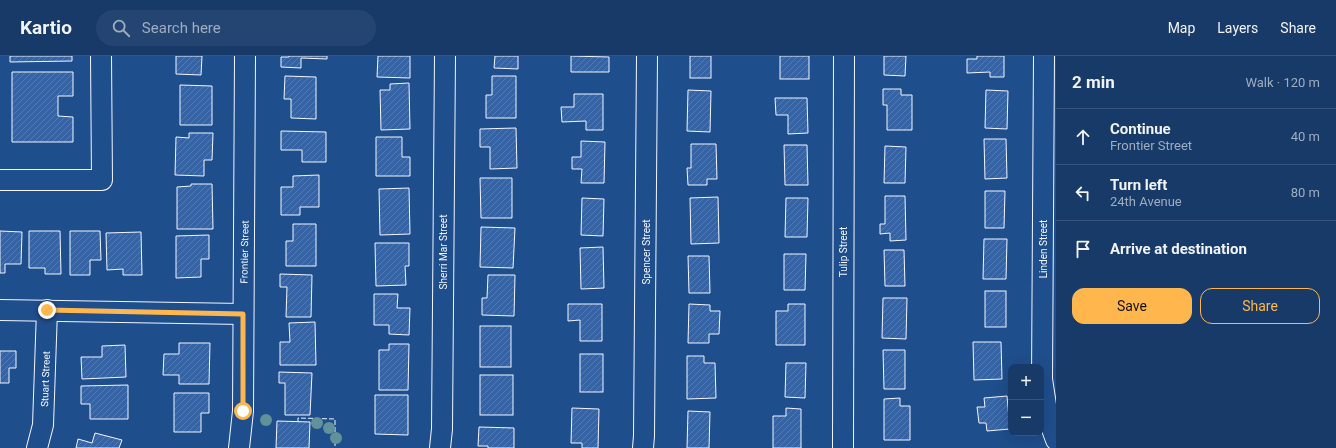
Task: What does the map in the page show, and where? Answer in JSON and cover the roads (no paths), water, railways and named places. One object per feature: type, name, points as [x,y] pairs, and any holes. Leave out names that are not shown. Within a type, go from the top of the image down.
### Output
[{"type":"street","points":[[0,180],[102,180],[101,56]]},
{"type":"street","name":"Frontier Street","points":[[239,448],[243,411],[245,56]]},
{"type":"street","name":"Sherri Mar Street","points":[[440,448],[442,421],[445,56]]},
{"type":"street","name":"Spencer Street","points":[[643,448],[647,56]]},
{"type":"street","name":"Tulip Street","points":[[842,448],[844,56]]},
{"type":"street","name":"Linden Street","points":[[1044,56],[1042,380],[1048,418],[1056,440]]},
{"type":"street","points":[[0,310],[243,314]]},
{"type":"street","name":"Stuart Street","points":[[37,448],[43,425],[47,310]]}]
